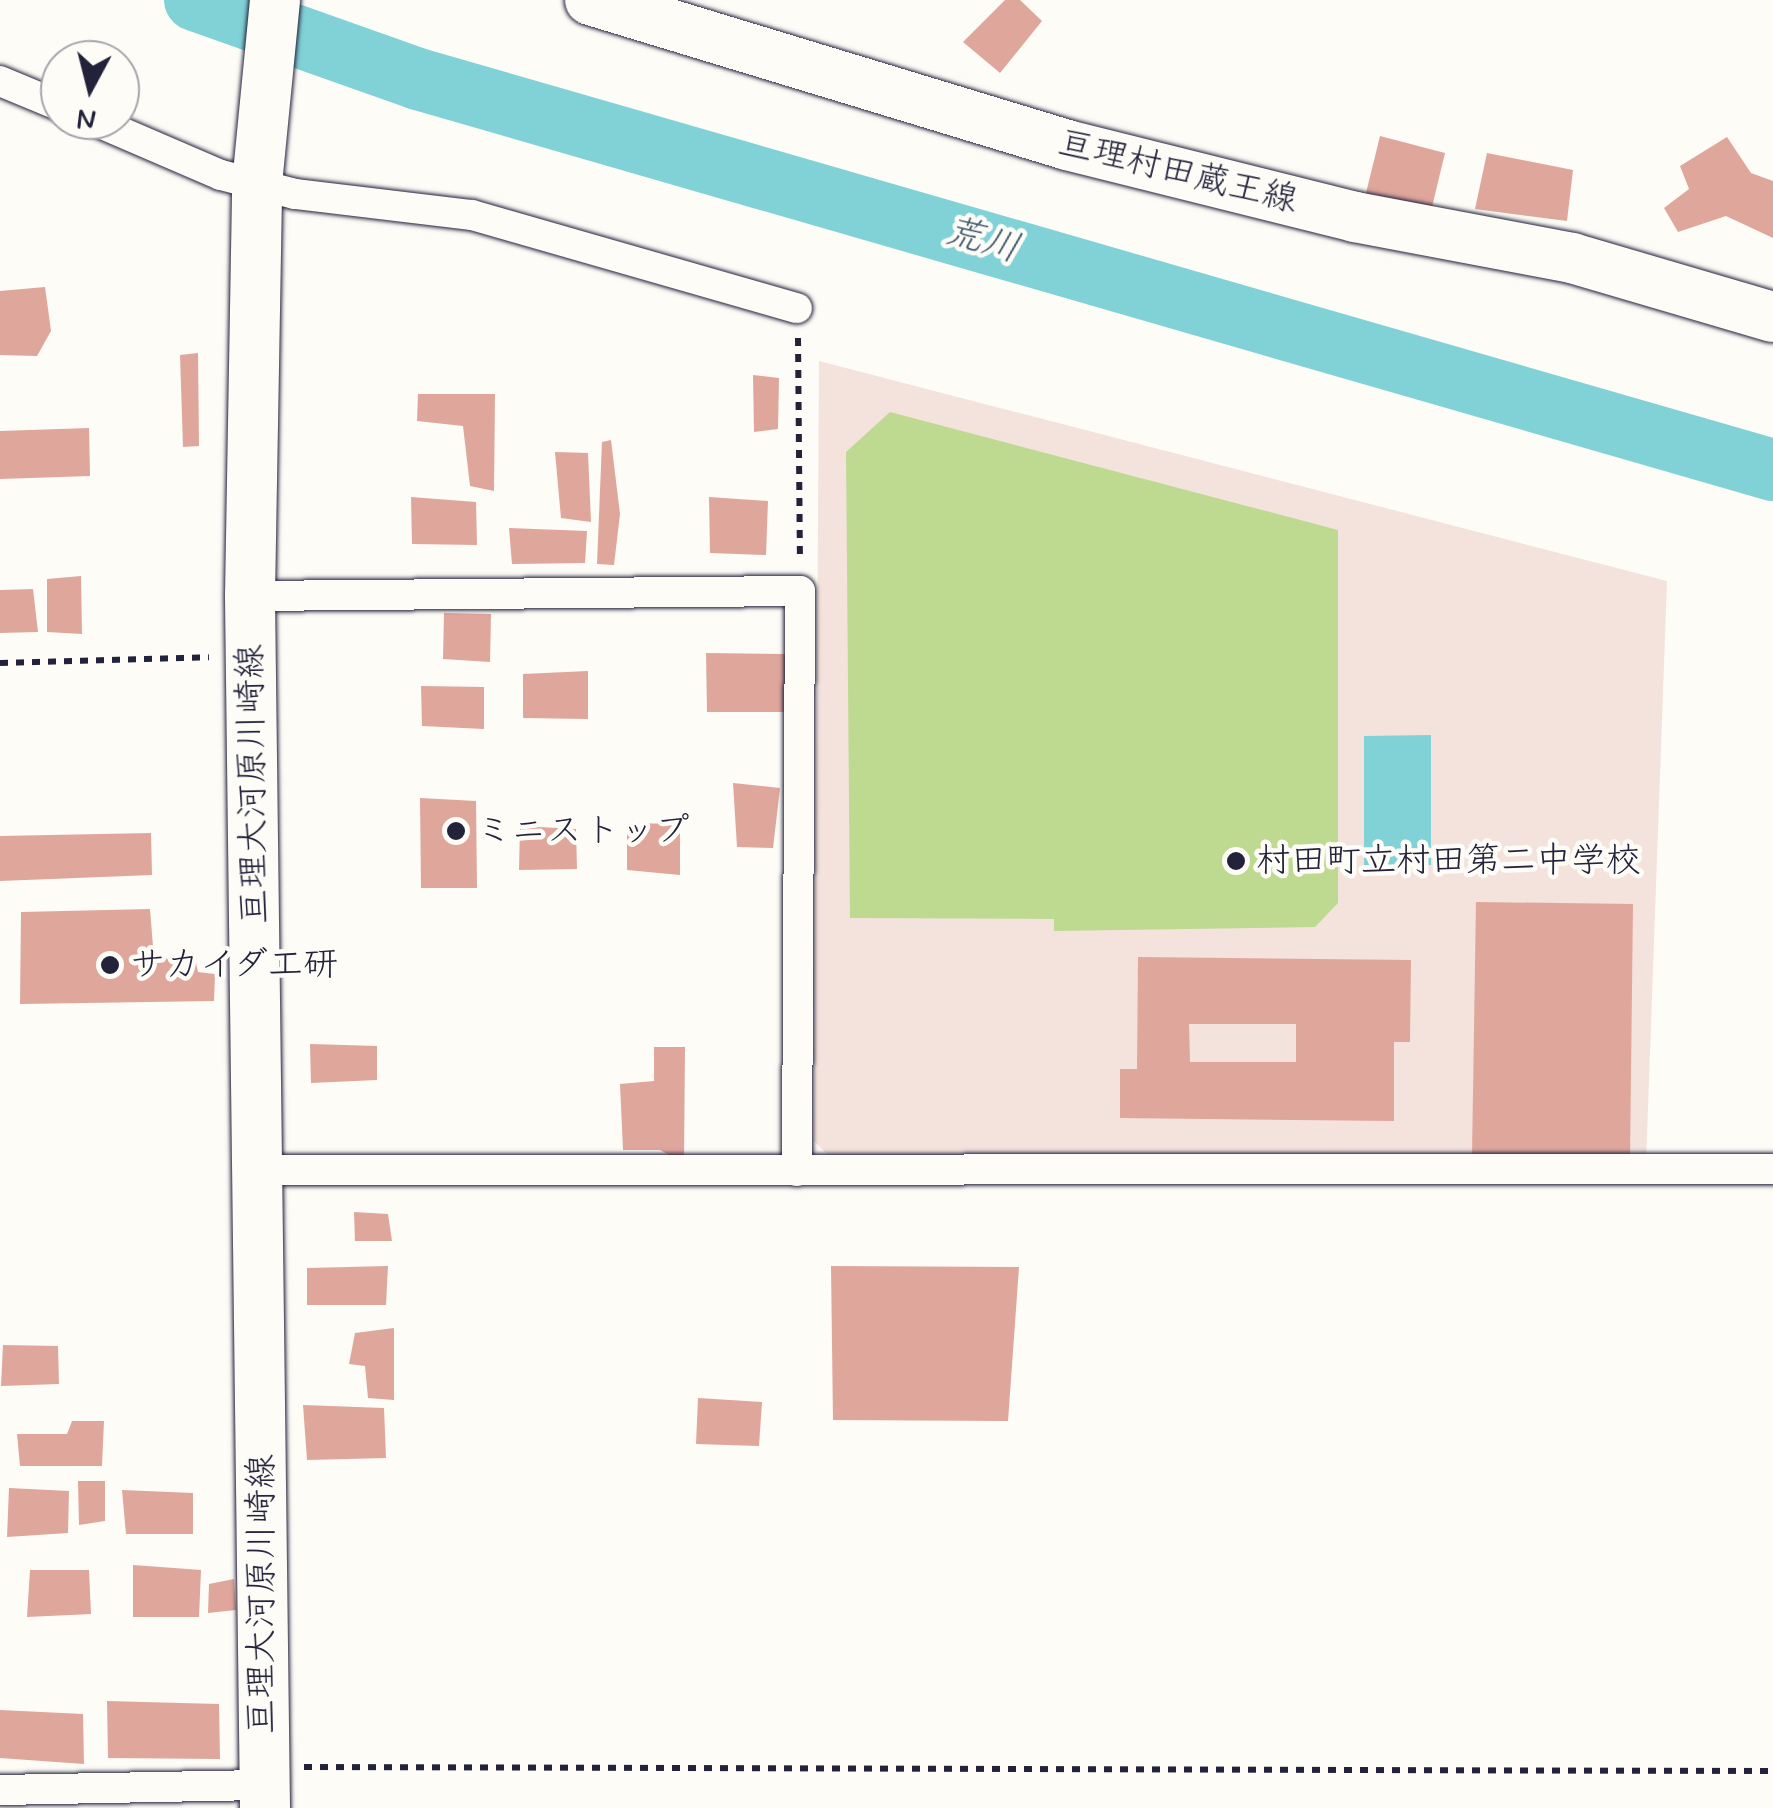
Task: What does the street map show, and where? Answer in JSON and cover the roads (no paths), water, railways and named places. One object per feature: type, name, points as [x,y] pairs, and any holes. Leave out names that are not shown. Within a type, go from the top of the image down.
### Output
[{"type":"main road","name":"亘理大河原川崎線","points":[[264,1787],[250,596],[258,172],[275,0]]},
{"type":"main road","name":"亘理村田蔵王線","points":[[590,0],[703,15],[1067,145],[1355,218],[1572,258],[1773,317]]},
{"type":"street","points":[[0,80],[40,97]]},
{"type":"street","points":[[140,135],[258,172],[472,215],[798,308]]},
{"type":"street","points":[[250,596],[800,592],[798,1171]]},
{"type":"street","points":[[258,1170],[1773,1169]]},
{"type":"street","points":[[0,1790],[264,1787]]},
{"type":"water","points":[[1431,735],[1431,865],[1364,865],[1364,736]]},
{"type":"waterway","name":"荒川","points":[[195,0],[418,79],[1773,470]]},
{"type":"place","name":"ミニストップ","points":[[456,831]]},
{"type":"place","name":"村田町立村田第二中学校","points":[[1236,861]]},
{"type":"place","name":"サカイダ工研","points":[[110,965]]}]
